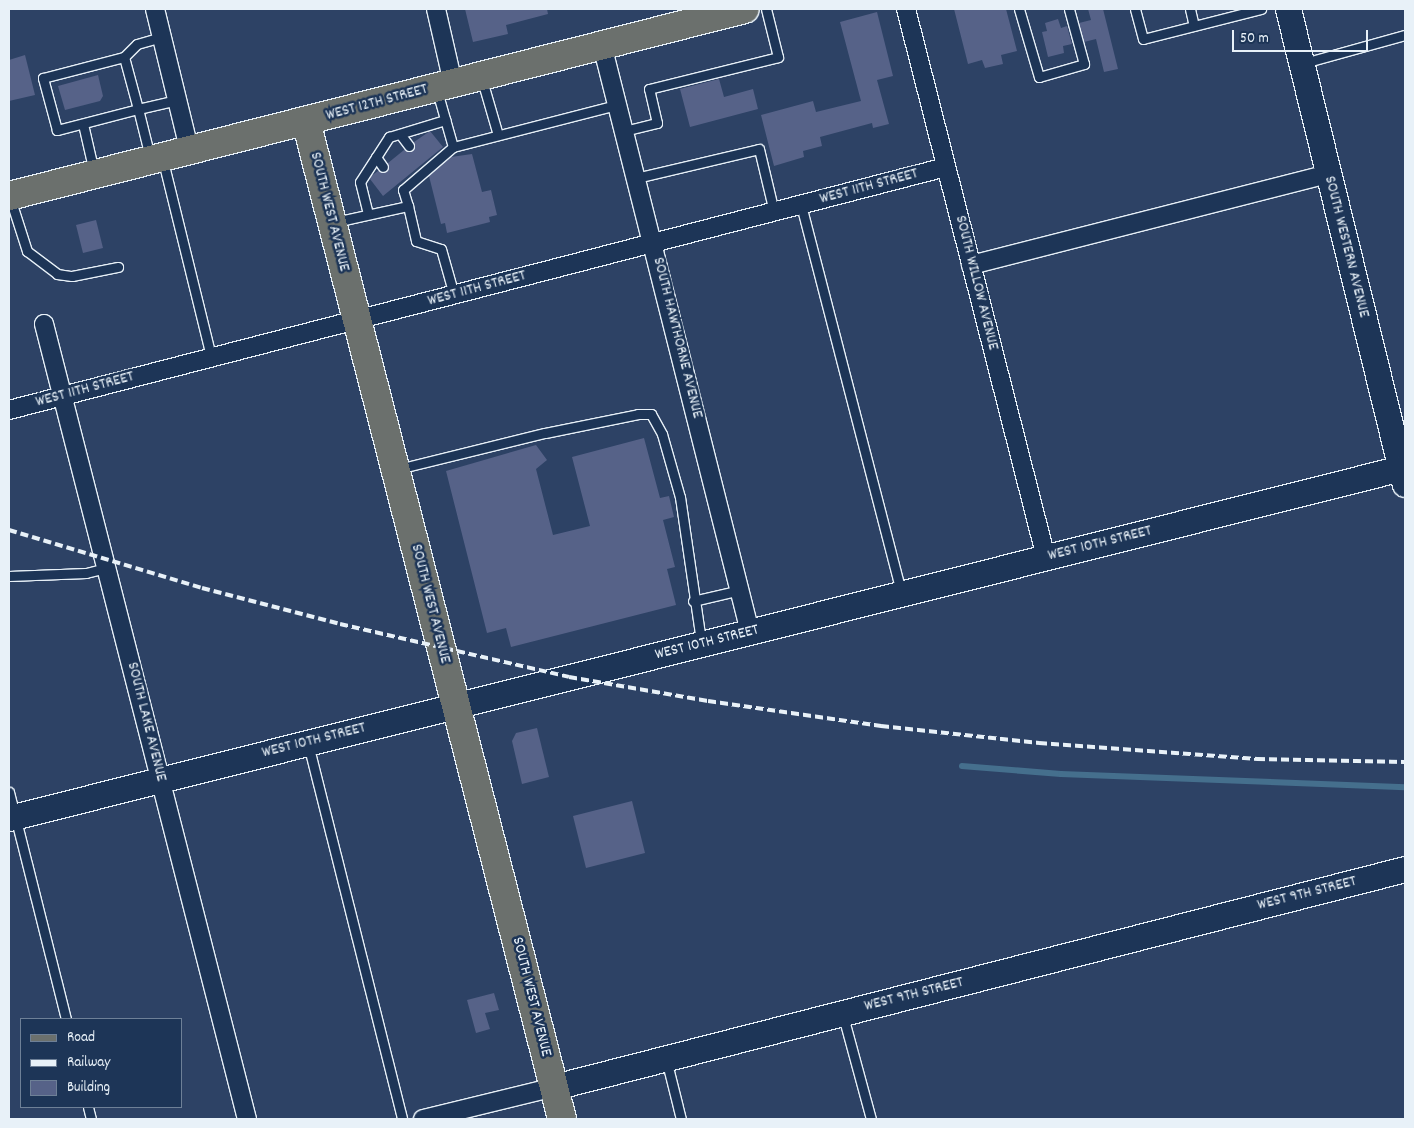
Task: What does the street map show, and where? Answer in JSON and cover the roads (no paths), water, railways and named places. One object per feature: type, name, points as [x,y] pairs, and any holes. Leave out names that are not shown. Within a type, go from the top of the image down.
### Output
[{"type":"main road","name":"WEST 12TH STREET","points":[[9,196],[602,45],[718,12],[745,9]]},
{"type":"main road","name":"SOUTH WEST AVENUE","points":[[306,121],[562,1119]]},
{"type":"street","points":[[155,9],[189,149]]},
{"type":"street","points":[[436,9],[444,85]]},
{"type":"street","name":"SOUTH WILLOW AVENUE","points":[[906,9],[1046,558]]},
{"type":"street","name":"SOUTH WESTERN AVENUE","points":[[1288,9],[1327,174],[1404,473]]},
{"type":"street","name":"SOUTH HAWTHORNE AVENUE","points":[[602,45],[750,632]]},
{"type":"street","name":"WEST 11TH STREET","points":[[9,410],[946,167]]},
{"type":"street","points":[[971,265],[1327,174]]},
{"type":"street","name":"SOUTH LAKE AVENUE","points":[[44,324],[247,1119]]},
{"type":"street","name":"WEST 10TH STREET","points":[[12,817],[1046,558],[1404,473]]},
{"type":"street","name":"WEST 9TH STREET","points":[[423,1119],[666,1059],[1405,869]]},
{"type":"lane","points":[[624,131],[657,123],[649,89],[778,57],[766,9]]},
{"type":"lane","points":[[1019,9],[1038,77],[1084,64],[1069,9]]},
{"type":"lane","points":[[1136,9],[1143,39],[1261,9]]},
{"type":"lane","points":[[1190,9],[1194,26]]},
{"type":"lane","points":[[1301,64],[1405,35]]},
{"type":"lane","points":[[162,37],[137,44],[124,57],[43,78],[56,130],[177,100]]},
{"type":"lane","points":[[124,57],[138,110],[156,158],[211,358]]},
{"type":"lane","points":[[481,76],[498,135]]},
{"type":"lane","points":[[444,85],[445,120],[453,147]]},
{"type":"lane","points":[[454,295],[441,249],[416,241],[408,206],[401,187],[453,147],[617,105]]},
{"type":"lane","points":[[368,214],[360,182],[389,137],[445,120]]},
{"type":"lane","points":[[83,124],[94,174]]},
{"type":"lane","points":[[400,134],[409,146]]},
{"type":"lane","points":[[636,178],[759,149],[774,212]]},
{"type":"lane","points":[[376,157],[383,167]]},
{"type":"lane","points":[[9,196],[27,251],[57,274],[72,276],[118,267]]},
{"type":"lane","points":[[801,205],[902,594]]},
{"type":"lane","points":[[332,222],[408,206]]},
{"type":"lane","points":[[395,470],[545,433],[638,414],[651,414],[662,434],[680,497],[693,601],[702,644]]},
{"type":"lane","points":[[9,576],[86,572],[106,568]]},
{"type":"lane","points":[[693,601],[740,590]]},
{"type":"lane","points":[[308,743],[402,1119]]},
{"type":"lane","points":[[9,792],[12,817],[66,1018]]},
{"type":"lane","points":[[843,1013],[871,1119]]},
{"type":"lane","points":[[666,1059],[679,1118]]},
{"type":"waterway","points":[[962,766],[1061,774],[1405,787]]},
{"type":"railway","points":[[9,530],[202,588],[340,624],[569,677],[708,701],[881,726],[1039,743],[1257,759],[1405,762]]}]
